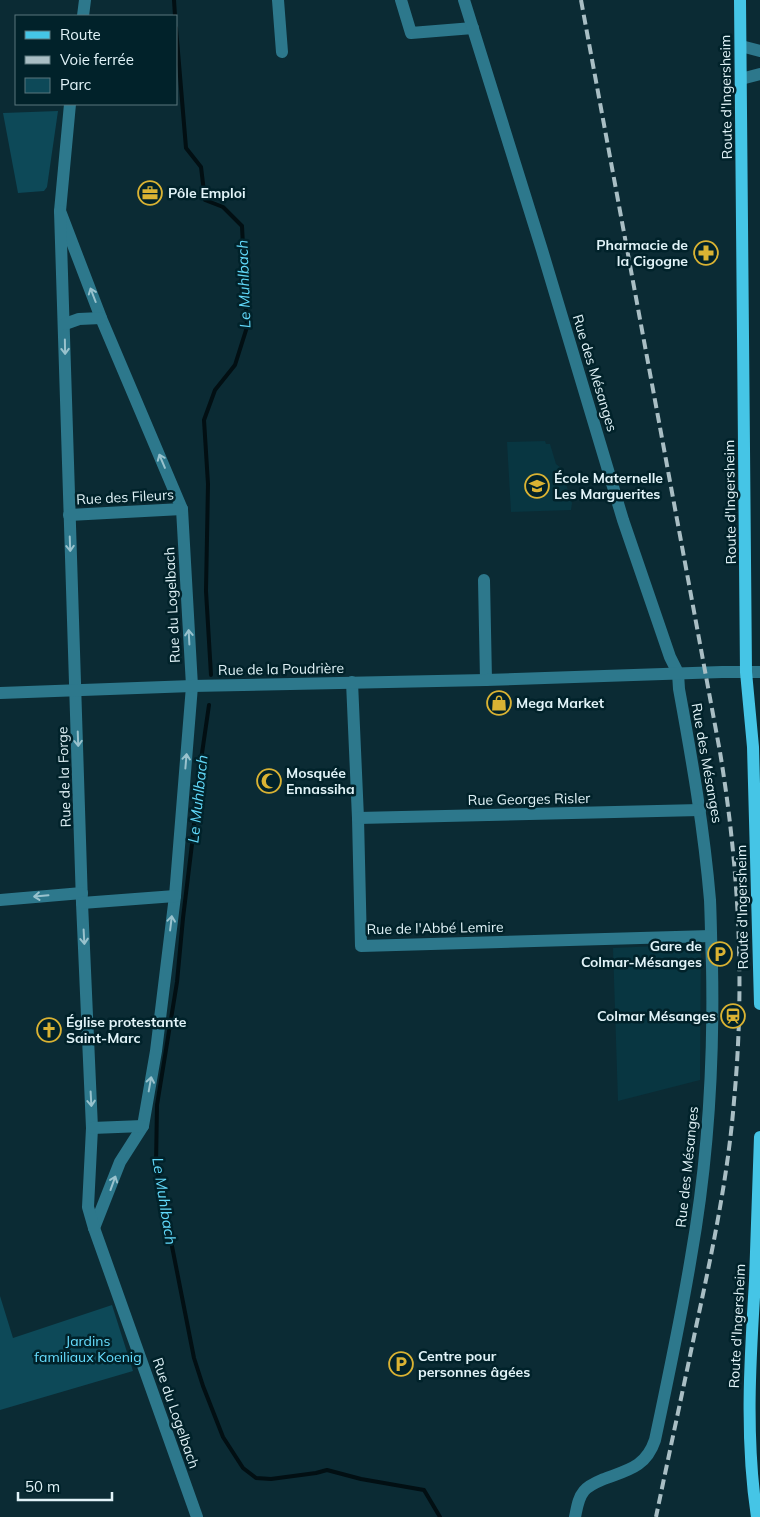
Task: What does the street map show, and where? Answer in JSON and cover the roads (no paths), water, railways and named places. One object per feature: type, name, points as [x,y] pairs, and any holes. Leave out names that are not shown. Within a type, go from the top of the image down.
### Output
[{"type":"main road","name":"Route d'Ingersheim","points":[[740,0],[746,672],[753,748],[760,1004]]},
{"type":"main road","name":"Route d'Ingersheim","points":[[757,1517],[752,1482],[748,1398],[757,1243],[760,1137]]},
{"type":"street","points":[[83,15],[85,0]]},
{"type":"street","points":[[278,0],[282,52]]},
{"type":"street","points":[[401,0],[411,33],[473,28]]},
{"type":"street","name":"Rue des Mésanges","points":[[464,0],[623,520],[670,657],[678,673],[679,689],[700,810],[710,901],[711,1071],[705,1154],[691,1259],[655,1440],[652,1449],[643,1462],[631,1469],[595,1483],[584,1491],[575,1517]]},
{"type":"street","points":[[741,46],[760,51]]},
{"type":"street","points":[[741,79],[760,74]]},
{"type":"street","name":"Rue du Logelbach","points":[[70,105],[60,211],[101,318],[182,508],[192,686],[175,896],[156,1051],[143,1126],[120,1162],[94,1228],[197,1517]]},
{"type":"street","name":"Rue de la Forge","points":[[60,211],[65,324],[69,515],[77,690],[82,898],[92,1128],[88,1207],[94,1228]]},
{"type":"street","points":[[65,324],[79,319],[101,318]]},
{"type":"street","name":"Rue des Fileurs","points":[[69,515],[182,508]]},
{"type":"street","points":[[484,580],[486,680]]},
{"type":"street","name":"Rue de la Poudrière","points":[[0,693],[192,686],[760,672]]},
{"type":"street","name":"Rue de l'Abbé Lemire","points":[[352,682],[361,946],[711,936]]},
{"type":"street","name":"Rue Georges Risler","points":[[358,818],[700,810]]},
{"type":"street","points":[[0,900],[175,896]]},
{"type":"street","points":[[92,1128],[143,1126]]},
{"type":"waterway","name":"Le Muhlbach","points":[[174,0],[175,15]]},
{"type":"waterway","name":"Le Muhlbach","points":[[178,52],[186,148],[201,167],[205,200],[223,207],[242,226],[247,327],[235,365],[215,390],[204,420],[208,484],[206,591],[211,675]]},
{"type":"waterway","name":"Le Muhlbach","points":[[209,705],[199,774],[177,982],[157,1105],[156,1165],[194,1358],[223,1437],[243,1468],[256,1478],[271,1479],[327,1470],[361,1479],[424,1490],[440,1517]]},
{"type":"railway","points":[[581,0],[720,752],[727,796],[736,883],[739,1013],[728,1158],[713,1243],[656,1517]]},
{"type":"place","name":"Pôle Emploi","points":[[150,193]]},
{"type":"place","name":"Pharmacie de la Cigogne","points":[[706,253]]},
{"type":"place","name":"École Maternelle Les Marguerites","points":[[537,486]]},
{"type":"place","name":"Mega Market","points":[[499,703]]},
{"type":"place","name":"Mosquée Ennassiha","points":[[269,781]]},
{"type":"place","name":"Gare de Colmar-Mésanges","points":[[720,954]]},
{"type":"place","name":"Colmar Mésanges","points":[[733,1016]]},
{"type":"place","name":"Église protestante Saint-Marc","points":[[49,1030]]},
{"type":"place","name":"Centre pour personnes âgées","points":[[401,1364]]},
{"type":"park label","name":"Jardins familiaux Koenig","points":[[88,1349]]}]
